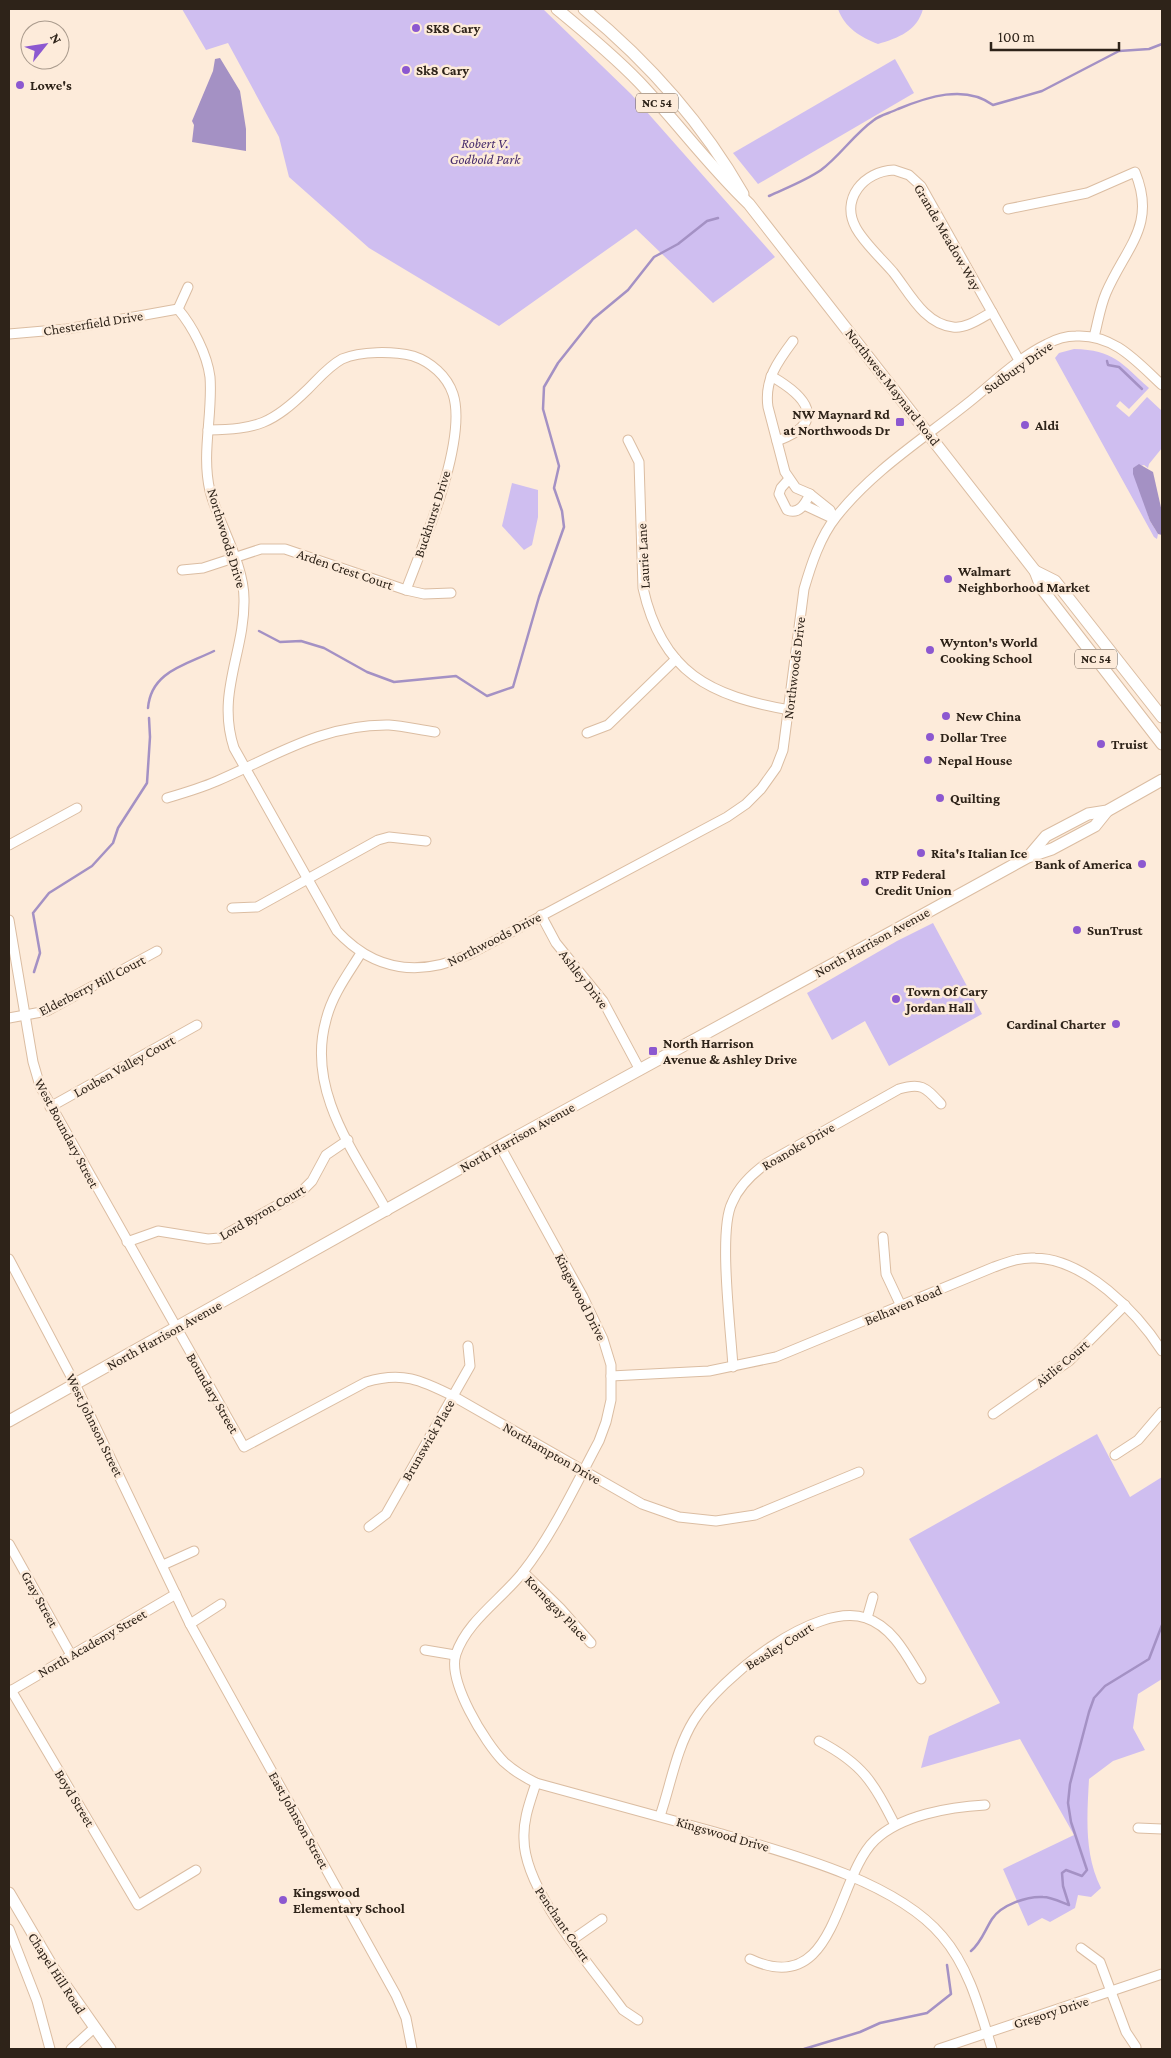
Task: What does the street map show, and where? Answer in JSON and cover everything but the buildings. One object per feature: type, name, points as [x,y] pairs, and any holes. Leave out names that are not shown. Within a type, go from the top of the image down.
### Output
[{"type":"main road","name":"Northwest Maynard Road","points":[[557,9],[601,46],[640,83],[719,176],[749,204]]},
{"type":"main road","name":"Northwest Maynard Road","points":[[584,9],[656,74],[706,137],[729,169],[749,204],[1035,571],[1042,588],[1162,744]]},
{"type":"main road","name":"Northwest Maynard Road","points":[[1035,571],[1055,581],[1162,717]]},
{"type":"main road","name":"North Harrison Avenue","points":[[9,1421],[500,1146],[1028,857],[1046,836],[1088,814],[1108,810],[1162,780]]},
{"type":"main road","name":"Chapel Hill Road","points":[[9,1893],[53,1968],[110,2049]]},
{"type":"street","name":"Grande Meadow Way","points":[[992,312],[966,325],[953,327],[933,319],[916,303],[895,274],[860,234],[854,222],[852,203],[861,184],[872,176],[886,171],[902,172],[916,180],[927,194],[1020,362]]},
{"type":"street","points":[[1008,209],[1086,193],[1135,172],[1144,199],[1140,226],[1106,293],[1094,337]]},
{"type":"street","points":[[178,309],[188,287]]},
{"type":"street","name":"Northwoods Drive","points":[[178,309],[199,344],[208,370],[207,454],[210,489],[235,558],[244,598],[227,712],[230,736],[243,768],[337,931],[361,953],[377,960],[407,968],[440,965],[470,954],[746,804],[766,782],[784,750],[804,589],[812,564],[834,519],[869,481],[929,433]]},
{"type":"street","name":"Chesterfield Drive","points":[[9,334],[67,330],[178,309]]},
{"type":"street","name":"Sudbury Drive","points":[[929,433],[1020,362],[1047,344],[1059,339],[1078,336],[1094,337],[1123,350],[1162,385]]},
{"type":"street","points":[[793,341],[775,365],[770,376],[766,398],[785,472],[796,488],[810,494],[830,510],[834,519]]},
{"type":"street","name":"Buckhurst Drive","points":[[208,430],[242,429],[271,420],[289,408],[329,368],[350,356],[406,355],[421,360],[438,370],[453,394],[455,410],[454,427],[445,483],[406,590]]},
{"type":"street","points":[[770,376],[790,387],[807,412],[807,421],[804,427],[777,441]]},
{"type":"street","name":"Laurie Lane","points":[[628,440],[639,462],[645,596],[661,638],[676,659],[706,685],[728,696],[753,704],[790,710]]},
{"type":"street","points":[[789,479],[781,488],[779,494],[783,505],[791,512],[797,511],[804,505],[810,494]]},
{"type":"street","points":[[804,505],[834,519]]},
{"type":"street","name":"Arden Crest Court","points":[[182,570],[203,568],[261,549],[285,549],[406,590],[424,594],[451,592]]},
{"type":"street","points":[[587,732],[608,725],[676,659]]},
{"type":"street","points":[[167,798],[217,781],[303,741],[352,728],[390,725],[435,732]]},
{"type":"street","points":[[9,845],[77,808]]},
{"type":"street","points":[[232,908],[257,906],[378,840],[389,837],[426,841]]},
{"type":"street","name":"Ashley Drive","points":[[541,915],[556,943],[603,1002],[640,1070]]},
{"type":"street","name":"West Boundary Street","points":[[9,925],[36,1075],[50,1106],[175,1328]]},
{"type":"street","name":"Elderberry Hill Court","points":[[9,1018],[47,1011],[157,951]]},
{"type":"street","points":[[361,953],[331,1004],[326,1019],[321,1046],[325,1090],[335,1117],[387,1211]]},
{"type":"street","name":"Louben Valley Court","points":[[50,1106],[197,1025]]},
{"type":"street","name":"Roanoke Drive","points":[[733,1367],[725,1229],[731,1204],[741,1187],[757,1170],[767,1163],[899,1089],[920,1086],[926,1088],[941,1104]]},
{"type":"street","name":"Lord Byron Court","points":[[127,1242],[158,1231],[208,1239],[219,1238],[301,1192],[312,1181],[326,1155],[348,1140]]},
{"type":"street","name":"Kingswood Drive","points":[[500,1146],[597,1323],[609,1355],[612,1376],[611,1400],[606,1422],[583,1471],[523,1572],[468,1631],[455,1656],[458,1682],[479,1730],[505,1762],[536,1783],[660,1816],[776,1850],[853,1878],[909,1905],[942,1935],[960,1960],[992,2049]]},
{"type":"street","points":[[883,1237],[886,1274],[901,1306]]},
{"type":"street","name":"Belhaven Road","points":[[612,1376],[683,1373],[758,1362],[796,1351],[994,1267],[1021,1258],[1038,1258],[1073,1267],[1098,1283],[1125,1306],[1150,1334],[1162,1351]]},
{"type":"street","name":"West Johnson Street","points":[[9,1259],[75,1384],[176,1594]]},
{"type":"street","name":"Airlie Court","points":[[993,1414],[1040,1383],[1069,1360],[1125,1306]]},
{"type":"street","name":"Boundary Street","points":[[175,1328],[244,1447],[254,1442]]},
{"type":"street","name":"Brunswick Place","points":[[369,1527],[386,1514],[470,1366],[468,1346]]},
{"type":"street","name":"Northampton Drive","points":[[254,1442],[350,1390],[378,1379],[411,1378],[422,1381],[453,1396],[583,1471],[656,1510],[679,1517],[716,1521],[742,1518],[767,1511],[859,1472]]},
{"type":"street","points":[[1116,1455],[1138,1440],[1162,1412]]},
{"type":"street","name":"Gray Street","points":[[9,1544],[71,1655]]},
{"type":"street","points":[[163,1565],[194,1551]]},
{"type":"street","name":"Kornegay Place","points":[[523,1572],[560,1608],[591,1644]]},
{"type":"street","name":"North Academy Street","points":[[10,1691],[176,1594]]},
{"type":"street","name":"East Johnson Street","points":[[176,1594],[190,1624],[396,1995],[406,2018],[412,2049]]},
{"type":"street","points":[[873,1596],[867,1618],[878,1624],[894,1638],[921,1679]]},
{"type":"street","points":[[190,1624],[221,1604]]},
{"type":"street","name":"Beasley Court","points":[[660,1816],[677,1757],[694,1720],[736,1673],[768,1649],[823,1620],[840,1616],[867,1618]]},
{"type":"street","points":[[425,1650],[455,1656]]},
{"type":"street","name":"Boyd Street","points":[[10,1691],[138,1905],[196,1870]]},
{"type":"street","points":[[819,1741],[849,1759],[869,1778],[895,1825]]},
{"type":"street","name":"Penchant Court","points":[[536,1783],[524,1828],[527,1865],[536,1887],[623,2010],[638,2020]]},
{"type":"street","points":[[750,1959],[765,1966],[779,1968],[800,1962],[809,1956],[828,1936],[867,1849],[884,1832],[895,1825],[959,1808],[985,1805]]},
{"type":"street","points":[[1138,1828],[1162,1829]]},
{"type":"street","points":[[572,1940],[602,1919]]},
{"type":"street","points":[[9,1929],[37,2000],[50,2049]]},
{"type":"street","points":[[1082,1948],[1100,1962],[1126,2032],[1136,2047]]},
{"type":"street","name":"Gregory Drive","points":[[939,2049],[1162,1974]]},
{"type":"street","points":[[71,2049],[94,2028]]},
{"type":"green space","name":"Robert V. Godbold Park","points":[[182,9],[543,9],[631,94],[775,257],[713,303],[636,229],[499,326],[369,248],[289,177],[279,137],[228,43],[206,50]]},
{"type":"green space","points":[[838,9],[923,9],[916,23],[906,32],[878,44],[849,27]]},
{"type":"green space","points":[[895,59],[914,93],[758,184],[733,153]]},
{"type":"green space","points":[[1074,349],[1108,355],[1124,365],[1149,388],[1129,409],[1120,401],[1116,406],[1129,417],[1147,397],[1162,411],[1162,448],[1148,468],[1144,465],[1133,468],[1150,521],[1158,534],[1157,539],[1154,537],[1055,358],[1059,353]]},
{"type":"green space","points":[[512,483],[538,490],[538,517],[532,545],[524,550],[502,526]]},
{"type":"green space","points":[[933,923],[982,1014],[889,1066],[865,1021],[832,1040],[807,993],[897,941]]},
{"type":"green space","points":[[1097,1434],[1130,1497],[1162,1477],[1162,1679],[1138,1694],[1133,1728],[1145,1750],[1113,1761],[1089,1779],[1087,1821],[1089,1849],[1101,1888],[1091,1897],[1078,1895],[1075,1908],[1050,1922],[1042,1918],[1028,1926],[1003,1869],[1074,1835],[1020,1739],[921,1768],[929,1736],[1000,1703],[909,1539]]},
{"type":"shaded area","points":[[220,58],[240,91],[246,129],[246,151],[192,142],[194,125],[192,121],[213,71],[215,59]]},
{"type":"shaded area","points":[[1139,464],[1153,472],[1162,512],[1162,535],[1158,534],[1150,521],[1133,474],[1133,468]]},
{"type":"waterway","points":[[769,196],[821,170],[860,132],[882,115],[921,100],[946,95],[970,95],[993,105],[1042,91],[1119,51],[1149,49],[1162,44]]},
{"type":"waterway","points":[[259,631],[280,642],[301,641],[324,648],[367,672],[394,682],[456,676],[487,696],[513,687],[539,597],[564,527],[562,511],[554,488],[559,466],[543,409],[544,387],[558,363],[593,319],[628,290],[654,257],[678,244],[707,221],[718,218]]},
{"type":"waterway","points":[[1107,361],[1108,365],[1119,367],[1142,389]]},
{"type":"waterway","points":[[148,708],[156,685],[163,677],[182,665],[214,651]]},
{"type":"waterway","points":[[34,972],[40,953],[33,913],[49,893],[92,866],[113,843],[118,828],[147,783],[150,737],[149,718]]},
{"type":"waterway","points":[[971,1951],[996,1914],[1015,1902],[1043,1897],[1069,1905],[1063,1886],[1062,1873],[1066,1870],[1082,1876],[1087,1870],[1071,1822],[1068,1803],[1070,1784],[1089,1712],[1094,1698],[1105,1686],[1149,1659],[1162,1625]]},
{"type":"waterway","points":[[804,2049],[860,2032],[880,2023],[927,2013],[951,1994],[947,1965]]},
{"type":"place","name":"SK8 Cary","points":[[416,28]]},
{"type":"place","name":"Sk8 Cary","points":[[406,70]]},
{"type":"place","name":"Lowe's","points":[[20,85]]},
{"type":"place","name":"NW Maynard Rd at Northwoods Dr","points":[[900,422]]},
{"type":"place","name":"Aldi","points":[[1025,425]]},
{"type":"place","name":"Walmart Neighborhood Market","points":[[948,579]]},
{"type":"place","name":"Wynton's World Cooking School","points":[[930,650]]},
{"type":"place","name":"New China","points":[[946,716]]},
{"type":"place","name":"Dollar Tree","points":[[930,737]]},
{"type":"place","name":"Truist","points":[[1101,744]]},
{"type":"place","name":"Nepal House","points":[[928,760]]},
{"type":"place","name":"Quilting","points":[[940,798]]},
{"type":"place","name":"Rita's Italian Ice","points":[[921,853]]},
{"type":"place","name":"Bank of America","points":[[1142,864]]},
{"type":"place","name":"RTP Federal Credit Union","points":[[865,882]]},
{"type":"place","name":"SunTrust","points":[[1077,930]]},
{"type":"place","name":"Town Of Cary Jordan Hall","points":[[896,999]]},
{"type":"place","name":"Cardinal Charter","points":[[1116,1024]]},
{"type":"place","name":"North Harrison Avenue & Ashley Drive","points":[[653,1051]]},
{"type":"place","name":"Kingswood Elementary School","points":[[283,1900]]}]
